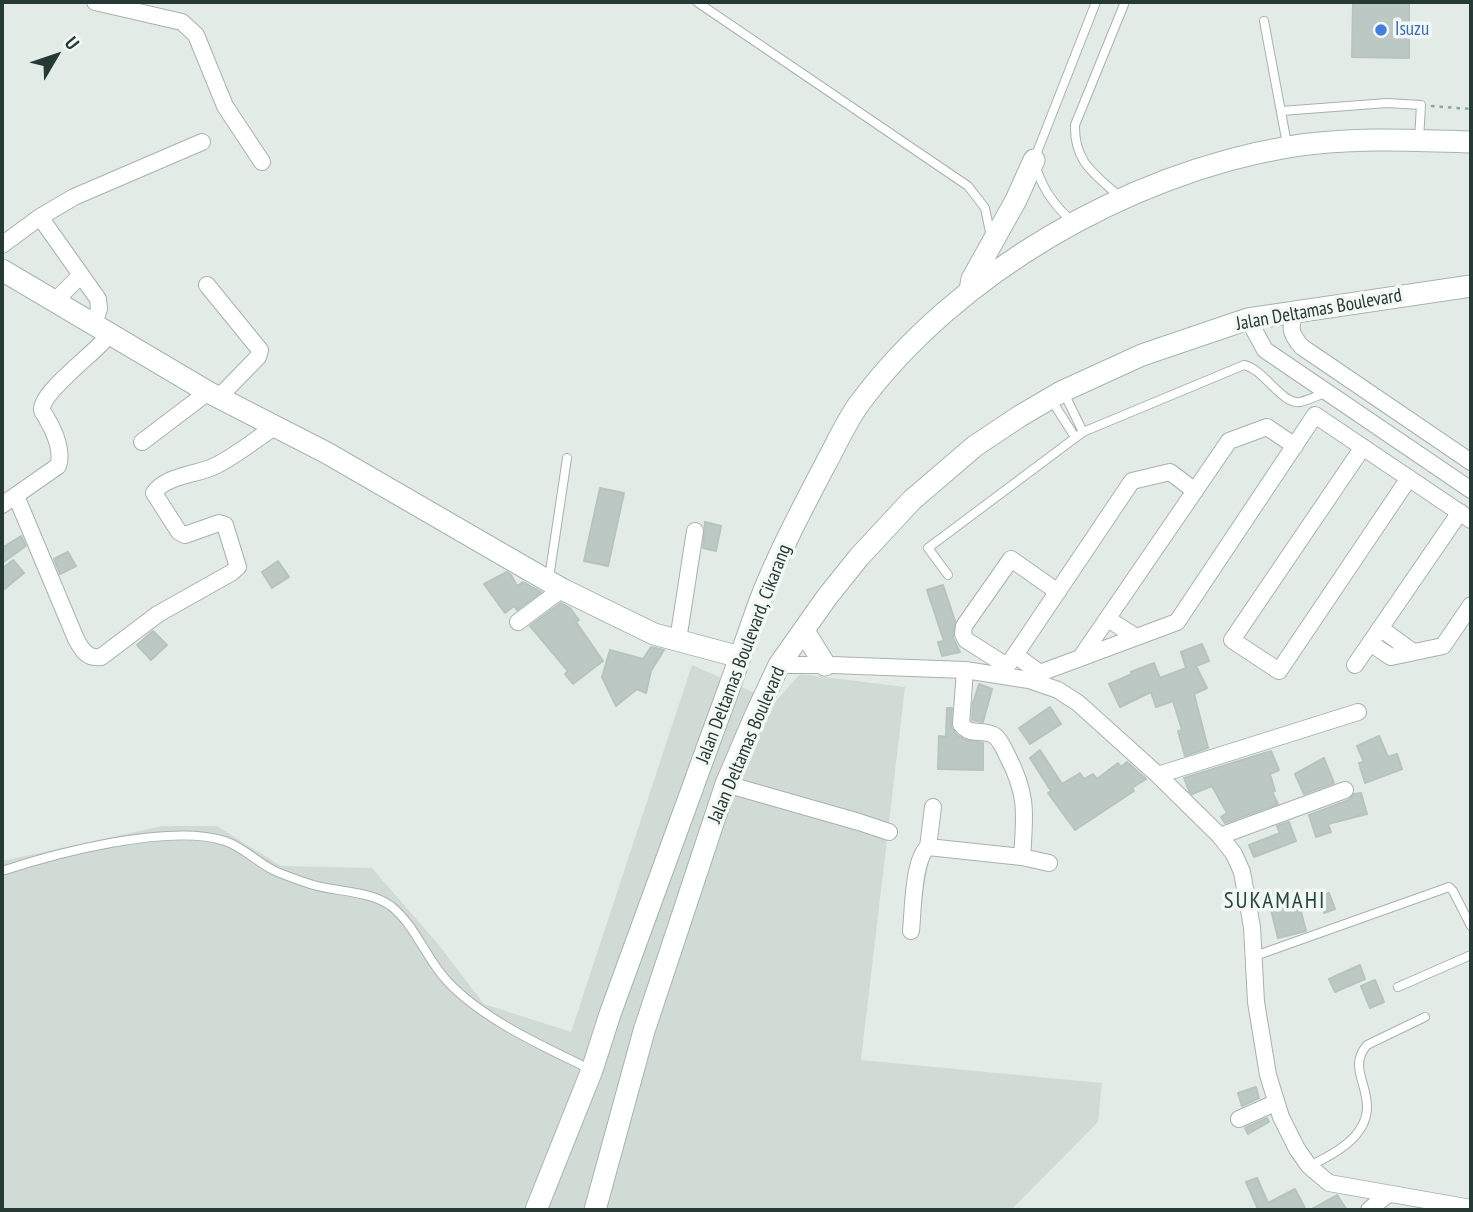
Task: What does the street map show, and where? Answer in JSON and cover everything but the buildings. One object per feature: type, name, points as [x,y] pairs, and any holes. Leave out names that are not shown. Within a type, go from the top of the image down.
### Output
[{"type":"street","points":[[95,2],[182,22],[196,35],[225,106],[262,162]]},
{"type":"street","name":"Jalan Deltamas Boulevard, Cikarang","points":[[537,1210],[592,1070],[614,1001],[773,571],[844,428],[858,405],[891,365],[970,290],[1023,253],[1122,200],[1189,173],[1287,147],[1367,140],[1471,142]]},
{"type":"street","points":[[2,245],[40,217],[92,188],[202,142]]},
{"type":"street","points":[[970,290],[972,279],[1016,200],[1034,160]]},
{"type":"street","points":[[2,505],[58,466],[58,444],[43,414],[43,405],[63,377],[104,341],[100,304],[40,217]]},
{"type":"street","points":[[4,275],[213,394],[347,464],[555,585],[634,626],[740,657]]},
{"type":"street","points":[[54,302],[81,275]]},
{"type":"street","points":[[142,442],[213,394],[258,357],[260,350],[207,285]]},
{"type":"street","name":"Jalan Deltamas Boulevard","points":[[595,1210],[644,1031],[726,784],[779,665],[859,557],[912,500],[975,446],[1057,395],[1142,355],[1248,319],[1471,286]]},
{"type":"street","points":[[1298,310],[1291,323],[1291,330],[1301,347],[1471,462]]},
{"type":"street","points":[[1248,319],[1265,349],[1468,482]]},
{"type":"street","points":[[1015,655],[1040,673],[1177,622],[1315,415],[1466,516],[1355,665]]},
{"type":"street","points":[[16,496],[76,639],[83,652],[89,656],[101,657],[158,614],[232,573],[238,566],[225,525],[219,523],[185,535],[178,532],[154,493],[157,488],[187,474],[212,468],[276,426]]},
{"type":"street","points":[[1081,657],[1229,441],[1267,427],[1295,446]]},
{"type":"street","points":[[1363,447],[1232,640],[1279,671],[1409,478]]},
{"type":"street","points":[[1058,592],[1011,559],[964,626],[963,634],[966,640],[1007,666],[1058,592],[1132,481],[1170,472],[1195,491]]},
{"type":"street","points":[[678,640],[695,531]]},
{"type":"street","points":[[518,622],[555,585]]},
{"type":"street","points":[[1370,643],[1391,657],[1443,646],[1471,605]]},
{"type":"street","points":[[1108,619],[1136,637]]},
{"type":"street","points":[[1380,628],[1413,652]]},
{"type":"street","points":[[804,631],[825,665]]},
{"type":"street","points":[[779,665],[965,670],[1029,680],[1058,690],[1095,717],[1220,836],[1234,854],[1242,872],[1255,956],[1256,1002],[1261,1041],[1275,1103],[1297,1149],[1309,1166],[1329,1183],[1428,1205],[1471,1208]]},
{"type":"street","points":[[965,670],[961,724],[964,730],[988,733],[996,737],[1019,778],[1025,811],[1021,857]]},
{"type":"street","points":[[1158,775],[1358,712]]},
{"type":"street","points":[[726,784],[889,832]]},
{"type":"street","points":[[1220,836],[1345,790]]},
{"type":"street","points":[[911,931],[915,887],[922,854],[928,848],[933,807]]},
{"type":"street","points":[[928,848],[1021,857],[1049,863]]},
{"type":"street","points":[[1239,1119],[1275,1103]]},
{"type":"street","points":[[1369,1210],[1388,1194]]},
{"type":"lane","points":[[697,2],[968,186],[985,208],[992,240]]},
{"type":"lane","points":[[1075,224],[1051,199],[1038,177],[1034,160],[1096,2]]},
{"type":"lane","points":[[1122,200],[1083,163],[1075,144],[1075,125],[1125,2]]},
{"type":"lane","points":[[1264,21],[1287,147]]},
{"type":"lane","points":[[1281,111],[1387,103],[1420,105],[1419,140]]},
{"type":"lane","points":[[948,575],[928,548],[1079,435],[1244,365],[1258,371],[1290,401],[1300,402],[1327,392]]},
{"type":"lane","points":[[1057,395],[1079,435]]},
{"type":"lane","points":[[1057,395],[1079,435]]},
{"type":"lane","points":[[555,585],[567,458]]},
{"type":"lane","points":[[2,871],[29,862],[125,841],[187,834],[226,841],[274,871],[313,885],[354,892],[389,905],[408,924],[426,954],[448,982],[482,1011],[592,1070]]},
{"type":"lane","points":[[1255,956],[1449,887],[1471,926]]},
{"type":"lane","points":[[1398,987],[1471,955]]},
{"type":"lane","points":[[1309,1166],[1344,1146],[1360,1131],[1367,1107],[1357,1062],[1360,1053],[1367,1045],[1425,1017]]},
{"type":"path","points":[[1420,105],[1471,109]]},
{"type":"shaded area","points":[[692,665],[775,702],[800,674],[905,687],[861,1060],[1102,1083],[1098,1122],[1011,1210],[2,1210],[2,861],[162,826],[217,826],[281,866],[372,868],[438,944],[484,1004],[571,1032]]},
{"type":"place","name":"Isuzu","points":[[1381,30]]},
{"type":"district","name":"SUKAMAHI","points":[[1275,901]]}]
